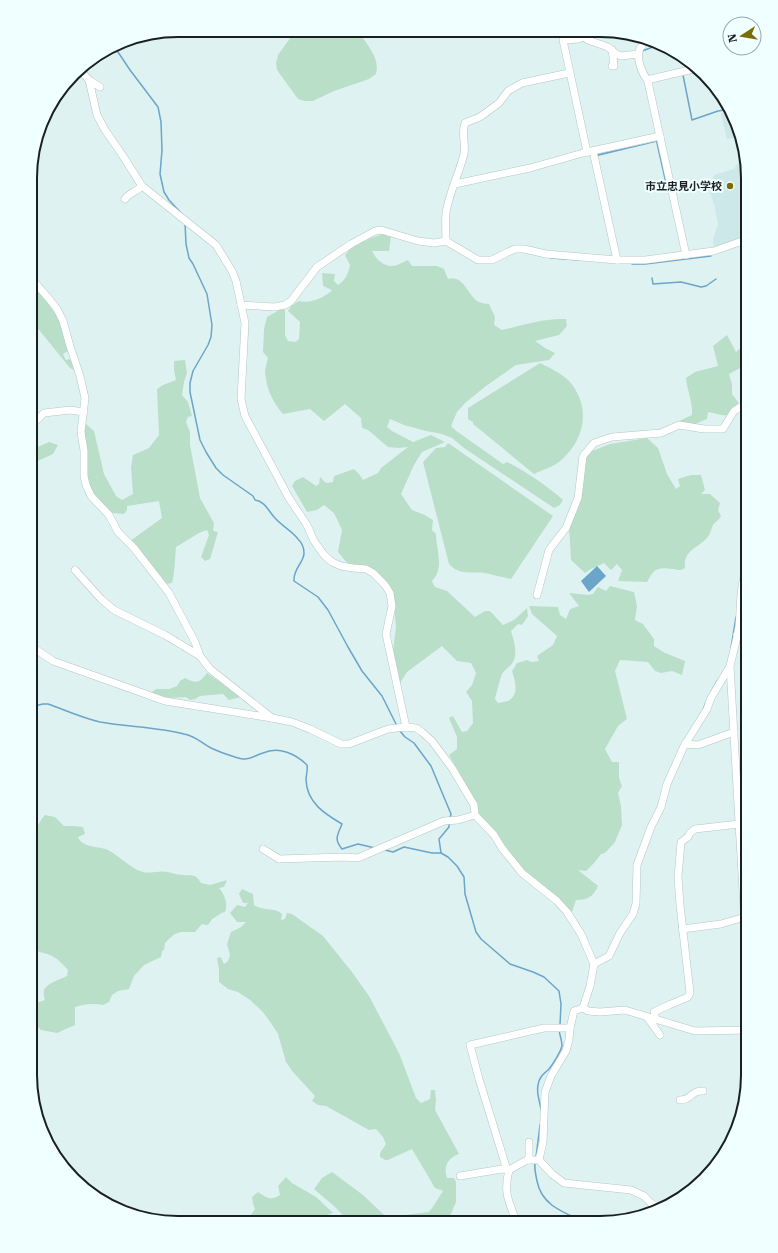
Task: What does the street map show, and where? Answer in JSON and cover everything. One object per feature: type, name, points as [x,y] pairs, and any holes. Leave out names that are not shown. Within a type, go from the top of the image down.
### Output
[{"type":"street","points":[[581,37],[578,39],[563,40],[569,72],[617,260]]},
{"type":"street","points":[[586,37],[588,40],[608,47],[616,54],[621,56],[638,54]]},
{"type":"street","points":[[642,46],[638,54],[641,67],[648,81],[686,255]]},
{"type":"street","points":[[612,50],[614,64],[614,66],[612,66]]},
{"type":"street","points":[[648,81],[690,70]]},
{"type":"street","points":[[446,241],[446,214],[464,152],[463,128],[465,123],[480,117],[499,103],[508,91],[522,83],[569,72]]},
{"type":"street","points":[[83,74],[89,80],[100,87]]},
{"type":"street","points":[[89,80],[97,115],[105,130],[142,186],[216,245],[232,271],[236,280],[245,323],[241,399],[245,416],[289,498],[307,525],[314,541],[324,555],[332,562],[341,566],[366,569],[373,573],[385,585],[390,593],[392,606],[386,634],[406,727]]},
{"type":"street","points":[[455,184],[530,168],[590,151],[660,136]]},
{"type":"street","points":[[128,194],[137,192],[142,186]]},
{"type":"street","points":[[241,305],[274,307],[285,305],[291,301],[317,267],[351,244],[375,231],[381,230],[418,241],[434,243],[446,241],[478,260],[492,260],[515,250],[524,249],[546,254],[617,260],[645,260],[714,251],[741,241]]},
{"type":"street","points":[[37,285],[50,300],[63,321],[84,389],[85,398],[81,432],[84,451],[84,476],[91,496],[109,515],[118,532],[134,548],[169,593],[195,642],[200,656],[210,669],[272,718]]},
{"type":"street","points":[[537,595],[549,550],[566,528],[578,498],[583,456],[594,443],[612,437],[661,433],[679,425],[704,429],[723,429],[734,411],[741,406]]},
{"type":"street","points":[[37,420],[44,413],[70,410],[84,412]]},
{"type":"street","points":[[75,570],[101,599],[114,610],[165,635],[200,656]]},
{"type":"street","points":[[741,595],[739,627],[730,666],[741,858]]},
{"type":"street","points":[[737,635],[741,634]]},
{"type":"street","points":[[37,650],[53,660],[165,701],[292,722],[310,728],[341,744],[349,744],[388,729],[406,727],[416,728],[432,741],[452,768],[474,805],[475,815],[494,835],[502,848],[522,872],[568,912],[581,934],[594,964],[590,986],[583,1008],[574,1012],[566,1051],[551,1076],[545,1092],[543,1142],[539,1160]]},
{"type":"street","points":[[594,964],[609,956],[620,933],[633,914],[636,904],[637,865],[651,827],[661,807],[667,784],[685,744],[730,666]]},
{"type":"street","points":[[685,744],[698,745],[734,732]]},
{"type":"street","points":[[263,849],[279,859],[342,856],[358,858],[444,820],[458,820],[475,815]]},
{"type":"street","points":[[656,1020],[654,1012],[688,997],[690,993],[682,929],[678,877],[681,842],[688,837],[690,832],[695,829],[739,828]]},
{"type":"street","points":[[682,929],[721,924],[741,918]]},
{"type":"street","points":[[583,1008],[588,1011],[600,1012],[625,1010],[695,1031],[741,1030]]},
{"type":"street","points":[[647,1017],[660,1036]]},
{"type":"street","points":[[515,1216],[507,1194],[506,1182],[508,1170],[470,1046],[544,1028],[570,1028]]},
{"type":"street","points":[[680,1100],[687,1099],[694,1092],[703,1091]]},
{"type":"street","points":[[529,1142],[529,1160]]},
{"type":"street","points":[[460,1176],[502,1169],[508,1170],[529,1160],[539,1160],[552,1174],[564,1183],[631,1190],[644,1196],[652,1204]]},
{"type":"shaded area","name":"市立忠見小学校","points":[[725,113],[734,133],[740,159],[741,238],[714,248],[713,239],[718,224],[710,193],[714,175],[734,169],[739,162],[734,138],[727,139],[721,114]]},
{"type":"green space","points":[[291,37],[362,37],[375,57],[377,68],[376,74],[369,79],[334,91],[313,101],[305,101],[298,99],[277,70],[276,63],[278,55]]},
{"type":"green space","points":[[383,234],[391,236],[389,251],[372,251],[380,262],[392,266],[408,260],[412,266],[437,266],[444,269],[448,279],[453,278],[458,280],[475,299],[479,302],[489,304],[495,317],[494,325],[502,330],[542,321],[566,319],[567,326],[559,335],[535,341],[555,353],[549,360],[516,365],[465,403],[457,412],[451,426],[503,464],[507,462],[543,484],[563,500],[560,505],[554,508],[464,448],[452,438],[442,434],[404,425],[390,419],[387,427],[413,442],[431,435],[445,442],[422,452],[414,465],[401,494],[412,510],[433,520],[432,530],[436,534],[439,559],[438,570],[432,581],[435,587],[447,591],[475,617],[485,611],[490,611],[503,625],[514,620],[527,608],[528,616],[522,625],[518,624],[511,631],[515,648],[515,657],[511,665],[502,674],[495,699],[498,703],[512,698],[516,687],[512,671],[517,663],[527,660],[531,662],[539,661],[537,656],[553,645],[557,636],[532,614],[529,606],[558,607],[560,615],[566,619],[570,609],[579,606],[569,593],[588,595],[593,594],[598,587],[606,591],[610,586],[634,592],[637,606],[635,620],[643,624],[654,639],[654,646],[665,653],[685,661],[682,675],[672,671],[661,673],[655,671],[648,662],[620,660],[615,671],[627,719],[618,726],[605,749],[612,762],[619,762],[619,778],[622,786],[618,793],[621,806],[622,825],[615,842],[605,853],[601,854],[586,871],[578,870],[598,886],[590,897],[576,900],[572,912],[549,893],[543,885],[521,868],[479,814],[477,803],[449,755],[457,749],[457,737],[449,718],[453,716],[462,732],[467,731],[473,723],[472,701],[466,692],[472,685],[476,673],[471,663],[457,661],[442,646],[407,672],[400,683],[393,651],[396,627],[394,604],[385,585],[367,573],[348,564],[338,552],[342,530],[334,513],[324,505],[317,510],[307,512],[292,486],[295,481],[303,477],[316,486],[319,484],[320,477],[326,483],[333,482],[334,476],[354,469],[363,480],[378,473],[381,468],[408,447],[388,447],[368,430],[362,428],[361,418],[345,404],[324,421],[310,409],[283,414],[270,394],[265,376],[268,358],[263,352],[264,329],[267,317],[281,309],[285,310],[285,335],[288,341],[295,342],[299,339],[300,322],[288,311],[291,306],[299,301],[307,302],[317,300],[329,293],[332,290],[323,286],[322,273],[335,274],[334,281],[338,285],[345,279],[347,274],[350,265],[345,255],[352,247]]},
{"type":"green space","points":[[37,289],[49,302],[60,322],[68,351],[63,354],[66,360],[69,359],[72,361],[74,370],[70,368],[37,327]]},
{"type":"green space","points":[[727,335],[736,352],[741,348],[741,368],[729,374],[732,384],[732,394],[738,402],[738,411],[731,415],[720,415],[708,412],[707,419],[688,425],[679,421],[692,415],[692,406],[686,378],[695,372],[718,366],[713,346]]},
{"type":"green space","points":[[185,360],[187,373],[182,395],[188,402],[192,416],[188,417],[186,422],[190,432],[190,445],[200,498],[214,523],[213,531],[218,532],[210,559],[205,561],[201,557],[209,535],[207,530],[199,533],[176,547],[172,583],[166,584],[130,541],[162,518],[159,501],[127,506],[127,510],[124,514],[111,513],[94,495],[88,486],[84,430],[86,424],[94,431],[104,474],[116,496],[122,500],[133,494],[131,467],[133,455],[149,448],[159,435],[157,389],[176,380],[174,361]]},
{"type":"green space","points":[[540,363],[569,381],[581,402],[583,413],[580,434],[568,454],[556,464],[534,474],[468,419],[468,408]]},
{"type":"green space","points":[[647,438],[658,448],[667,474],[676,489],[680,486],[678,479],[691,475],[701,475],[705,490],[701,494],[710,494],[720,503],[718,510],[721,516],[713,525],[707,537],[688,554],[685,562],[685,568],[682,570],[664,568],[654,571],[647,582],[618,581],[622,570],[617,564],[611,570],[604,563],[585,573],[571,560],[569,526],[579,473],[587,453],[610,444]]},
{"type":"green space","points":[[49,442],[58,445],[53,454],[37,461],[37,447]]},
{"type":"green space","points":[[448,443],[553,516],[511,579],[485,573],[462,572],[453,568],[449,564],[423,462],[436,448],[445,447]]},
{"type":"green space","points":[[207,673],[241,697],[229,700],[223,694],[200,696],[190,700],[186,697],[164,697],[152,692],[156,689],[169,689],[177,686],[180,681],[185,678],[198,682]]},
{"type":"green space","points":[[45,815],[55,817],[64,826],[83,827],[85,834],[78,837],[80,841],[87,845],[108,850],[117,855],[133,868],[143,872],[165,872],[194,876],[201,883],[210,885],[227,880],[224,887],[219,888],[225,900],[225,912],[212,919],[208,925],[202,924],[195,932],[182,932],[172,936],[165,943],[161,957],[144,965],[134,976],[129,989],[118,991],[112,995],[109,1002],[103,1005],[89,1004],[75,1007],[75,1025],[57,1033],[41,1030],[37,1026],[37,1002],[45,1000],[44,990],[51,983],[67,976],[68,970],[55,958],[39,952],[37,948],[37,826]]},
{"type":"green space","points":[[242,889],[253,894],[254,905],[257,907],[276,910],[282,914],[281,920],[285,919],[287,913],[292,914],[323,936],[369,996],[399,1053],[416,1098],[421,1103],[430,1099],[431,1090],[435,1090],[435,1110],[459,1154],[449,1160],[446,1166],[447,1178],[454,1178],[456,1182],[456,1202],[450,1216],[397,1216],[429,1212],[443,1191],[435,1188],[412,1149],[385,1160],[380,1157],[380,1153],[386,1144],[383,1137],[376,1129],[369,1130],[326,1106],[318,1105],[312,1101],[315,1096],[286,1062],[278,1034],[262,1011],[250,1000],[238,992],[228,989],[219,982],[217,958],[221,957],[224,964],[228,961],[230,955],[227,944],[231,932],[241,927],[246,922],[237,922],[230,913],[237,905],[245,907],[248,903],[243,903],[239,894]]},
{"type":"green space","points":[[332,1172],[363,1195],[387,1216],[343,1216],[314,1189],[322,1178]]},
{"type":"green space","points":[[286,1177],[292,1183],[316,1197],[333,1213],[326,1216],[250,1216],[255,1209],[252,1197],[258,1192],[269,1198],[274,1198],[280,1195],[278,1186]]},
{"type":"water","points":[[657,141],[669,190],[667,191],[656,142],[598,156],[598,154]]},
{"type":"water","points":[[597,566],[606,576],[589,592],[581,581]]},
{"type":"waterway","points":[[642,51],[652,47]]},
{"type":"waterway","points":[[118,51],[158,107],[161,122],[162,150],[160,174],[164,192],[181,213]]},
{"type":"waterway","points":[[683,75],[692,120],[723,110]]},
{"type":"waterway","points":[[185,223],[186,244],[189,258],[207,294],[212,325],[211,337],[208,345],[193,371],[190,383],[190,392],[200,440],[216,468],[223,475],[253,496],[255,500],[262,502],[273,516],[301,542],[304,549],[304,557],[295,573],[294,581],[318,597],[328,610],[362,671],[382,696],[397,726]]},
{"type":"waterway","points":[[632,264],[645,264],[711,256]]},
{"type":"waterway","points":[[551,258],[581,260]]},
{"type":"waterway","points":[[652,278],[653,284],[681,282],[701,287],[706,286],[716,279]]},
{"type":"waterway","points":[[731,648],[736,617]]},
{"type":"waterway","points":[[711,692],[717,681]]},
{"type":"waterway","points":[[703,710],[706,702]]},
{"type":"waterway","points":[[37,705],[48,704],[100,722],[163,730],[188,735],[207,746],[231,756],[243,759],[248,759],[275,750],[287,752],[307,765],[307,788],[313,801],[323,812],[342,824],[337,837],[338,843],[342,849],[358,844],[375,848]]},
{"type":"waterway","points":[[400,731],[405,737],[414,743],[431,766],[451,814],[450,818]]},
{"type":"waterway","points":[[441,853],[439,839],[449,827],[449,824]]},
{"type":"waterway","points":[[385,850],[393,852],[404,847],[432,853],[441,853],[448,857],[457,866],[464,877],[465,894],[476,932],[481,939],[510,964],[544,977],[559,991],[561,1004],[560,1025]]},
{"type":"waterway","points":[[541,1110],[537,1091],[538,1083],[541,1077],[552,1065],[562,1046],[559,1030]]},
{"type":"waterway","points":[[536,1157],[540,1125]]},
{"type":"waterway","points":[[535,1163],[537,1181],[544,1197],[556,1208],[572,1216]]},
{"type":"place","name":"市立忠見小学校","points":[[730,186]]}]
